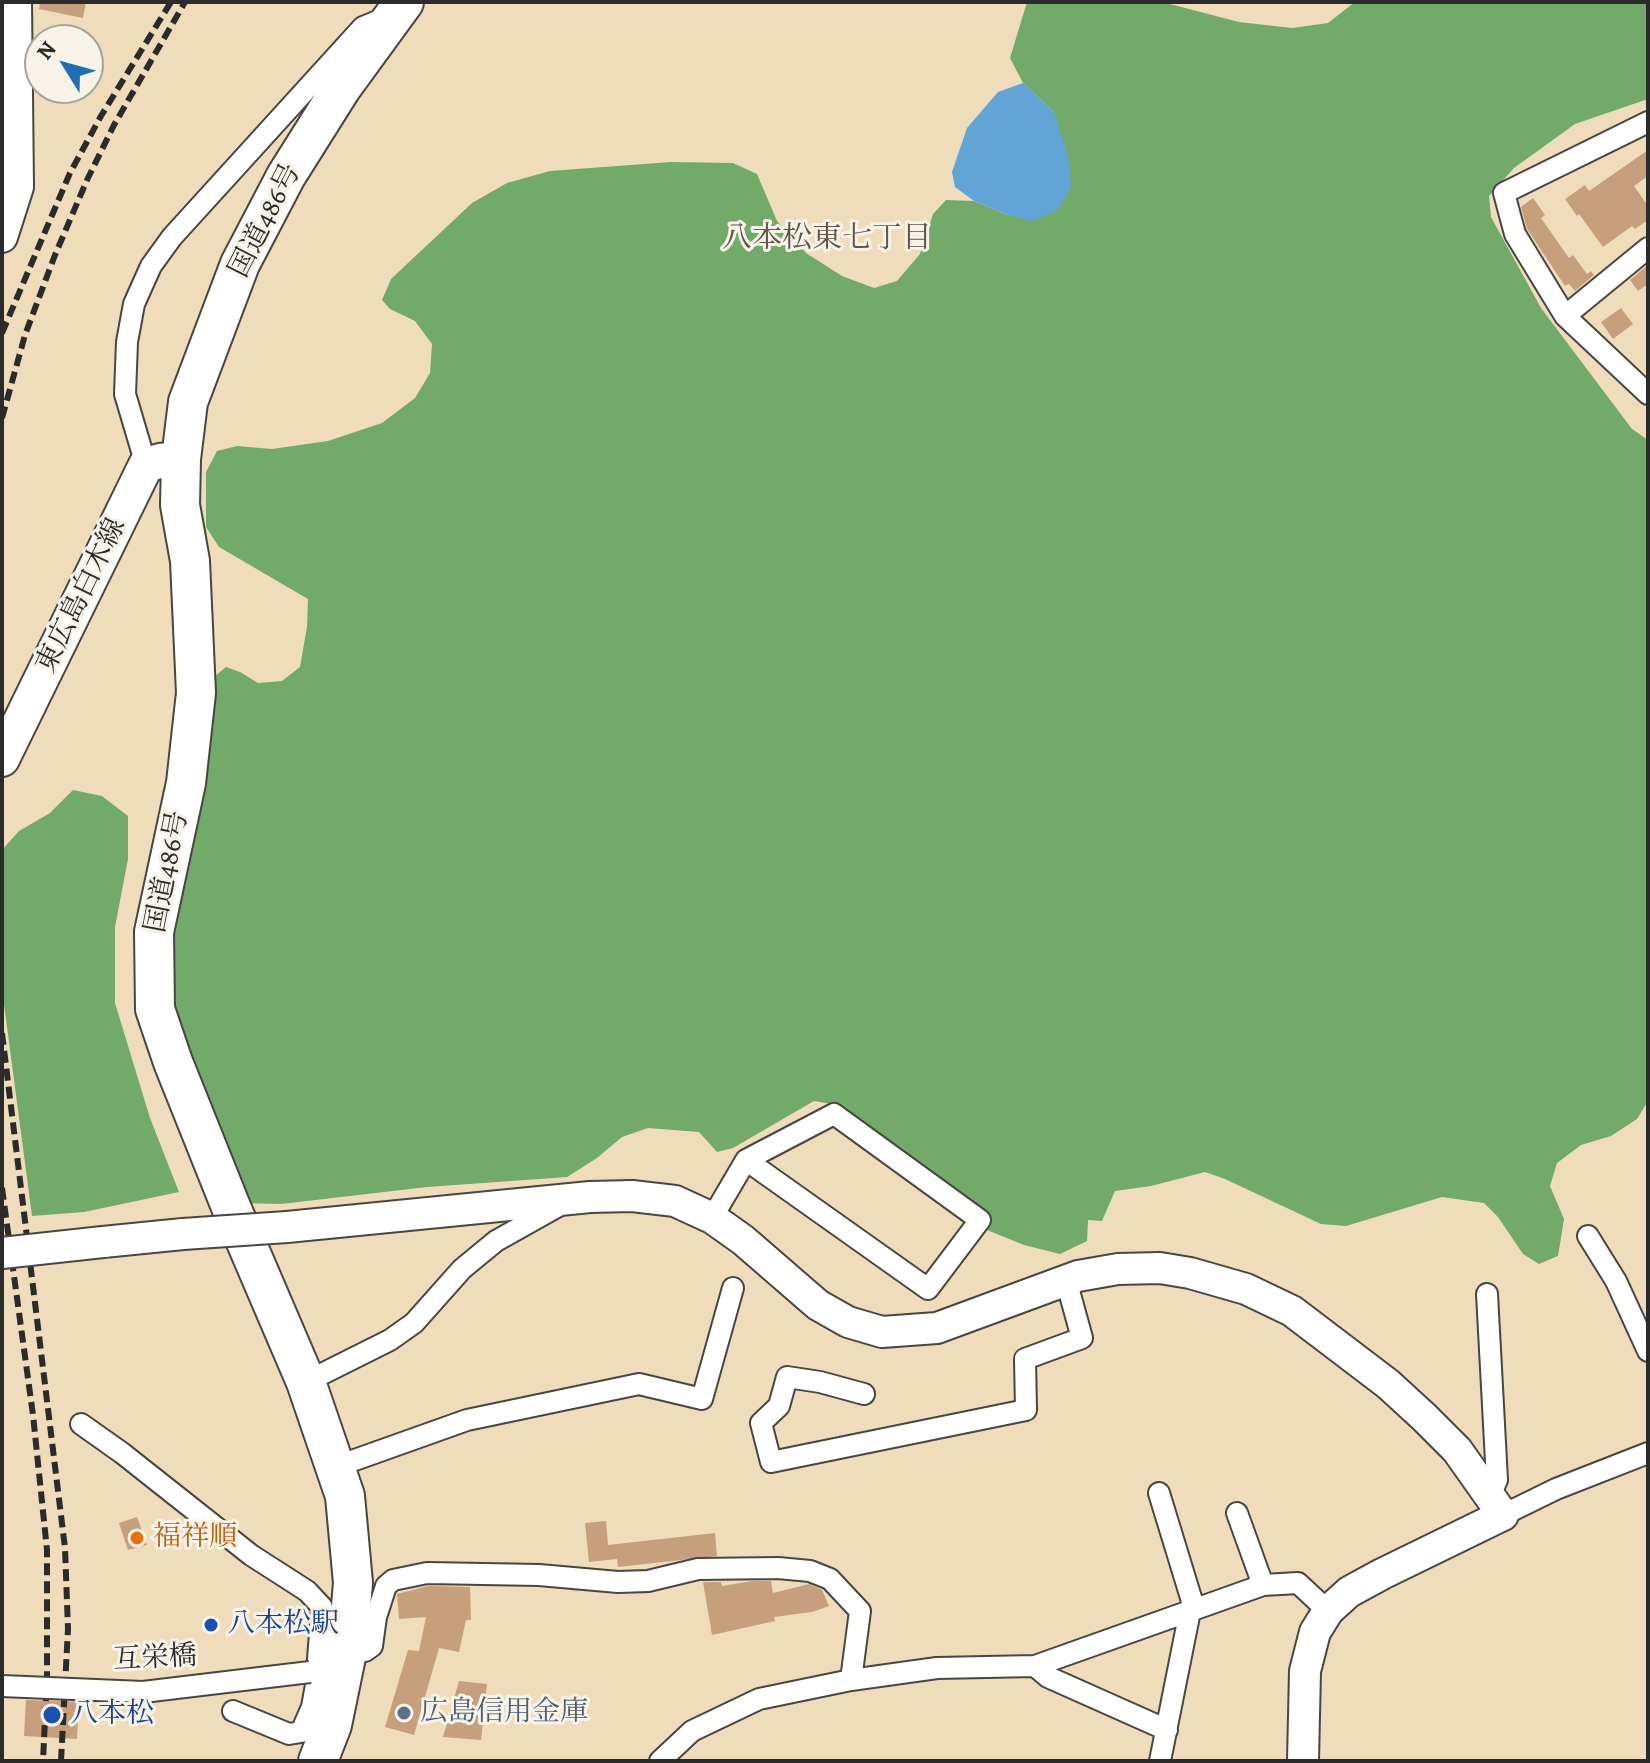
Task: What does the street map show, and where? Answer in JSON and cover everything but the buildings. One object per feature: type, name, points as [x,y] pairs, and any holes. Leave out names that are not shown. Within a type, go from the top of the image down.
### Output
[{"type":"highway","name":"国道486号","points":[[318,1761],[332,1725],[325,1665],[353,1583],[345,1496],[306,1382],[188,1105],[155,1009],[154,932],[186,783],[196,693],[190,561],[180,505],[164,462],[240,264],[286,176],[342,87],[399,8]]},
{"type":"main road","name":"東広島白木線","points":[[2,759],[164,462]]},
{"type":"street","points":[[2,237],[18,187],[16,2]]},
{"type":"street","points":[[164,462],[125,394],[127,342],[134,304],[151,266],[172,237],[363,27],[399,8]]},
{"type":"street","points":[[1648,122],[1504,193],[1515,234],[1565,316],[1648,394]]},
{"type":"street","points":[[1565,316],[1648,248]]},
{"type":"street","points":[[712,1218],[746,1160],[834,1114],[980,1220],[928,1289],[746,1160]]},
{"type":"street","points":[[2,1253],[183,1234],[632,1196],[675,1201],[712,1218],[743,1240],[818,1305],[848,1322],[882,1332],[937,1328],[1066,1280],[1118,1269],[1160,1268],[1246,1289],[1292,1311],[1388,1384],[1424,1417],[1457,1450],[1497,1505]]},
{"type":"street","points":[[306,1382],[390,1340],[414,1323],[462,1269],[496,1241],[568,1200]]},
{"type":"street","points":[[1588,1236],[1616,1281],[1648,1351]]},
{"type":"street","points":[[864,1394],[787,1377],[779,1406],[761,1423],[771,1462],[1026,1410],[1025,1359],[1082,1338],[1066,1280]]},
{"type":"street","points":[[335,1467],[467,1420],[639,1384],[702,1399],[733,1288]]},
{"type":"street","points":[[1487,1294],[1497,1505]]},
{"type":"street","points":[[81,1424],[251,1555],[307,1591],[322,1607],[325,1665],[301,1732],[289,1734],[233,1711]]},
{"type":"street","points":[[1303,1761],[1305,1671],[1315,1632],[1328,1611],[1349,1592],[1497,1505],[1556,1489],[1648,1453]]},
{"type":"street","points":[[1159,1493],[1192,1601],[1160,1761]]},
{"type":"street","points":[[1237,1513],[1263,1585]]},
{"type":"street","points":[[325,1665],[372,1646],[376,1617],[386,1586],[393,1580],[427,1573],[648,1581],[698,1569],[778,1568],[810,1571],[830,1579],[860,1611],[851,1680]]},
{"type":"street","points":[[660,1761],[692,1731],[759,1699],[851,1680],[937,1668],[1035,1666],[1263,1585],[1298,1583],[1328,1611]]},
{"type":"street","name":"互栄橋","points":[[2,1686],[143,1692],[325,1665]]},
{"type":"street","points":[[1035,1666],[1048,1677],[1167,1730]]},
{"type":"green space","points":[[1027,2],[1162,2],[1239,22],[1292,28],[1328,23],[1355,2],[1648,2],[1648,99],[1575,124],[1514,168],[1489,196],[1491,217],[1541,308],[1632,429],[1648,440],[1648,1101],[1637,1119],[1611,1136],[1581,1145],[1557,1163],[1550,1186],[1564,1219],[1558,1256],[1539,1264],[1523,1254],[1498,1217],[1484,1203],[1442,1197],[1346,1226],[1321,1224],[1205,1172],[1151,1186],[1115,1191],[1102,1221],[1088,1220],[1087,1241],[1060,1254],[1024,1245],[977,1226],[838,1105],[814,1101],[733,1148],[717,1152],[699,1132],[648,1128],[622,1137],[567,1177],[427,1187],[281,1204],[239,1203],[163,983],[214,677],[226,667],[258,683],[282,681],[300,667],[308,599],[219,547],[206,527],[206,472],[217,451],[237,446],[272,449],[328,441],[382,423],[415,398],[430,373],[432,344],[415,321],[390,309],[382,300],[391,279],[472,203],[507,183],[550,171],[671,162],[733,163],[757,174],[777,221],[806,253],[842,276],[874,288],[897,281],[920,254],[933,214],[946,200],[974,201],[1008,215],[1054,112],[1023,83],[1010,58]]},
{"type":"green space","points":[[73,790],[102,796],[128,816],[128,859],[115,927],[115,1003],[150,1118],[179,1192],[84,1212],[32,1216],[2,989],[2,850],[19,831],[50,813]]},
{"type":"water","points":[[1023,83],[1054,112],[1068,156],[1071,187],[1058,210],[1032,221],[974,201],[955,187],[952,172],[967,128],[998,92]]},
{"type":"railway","points":[[2,333],[70,173],[171,2]]},
{"type":"railway","points":[[2,418],[25,335],[87,180],[114,125],[185,2]]},
{"type":"railway","points":[[2,1033],[65,1548],[68,1629],[61,1761]]},
{"type":"railway","points":[[2,1188],[33,1415],[47,1550],[47,1677],[43,1761]]},
{"type":"place","name":"福祥順","points":[[137,1538]]},
{"type":"place","name":"八本松駅","points":[[211,1625]]},
{"type":"place","name":"広島信用金庫","points":[[404,1713]]},
{"type":"place","name":"八本松","points":[[52,1715]]},
{"type":"district","name":"八本松東七丁目","points":[[827,240]]}]
